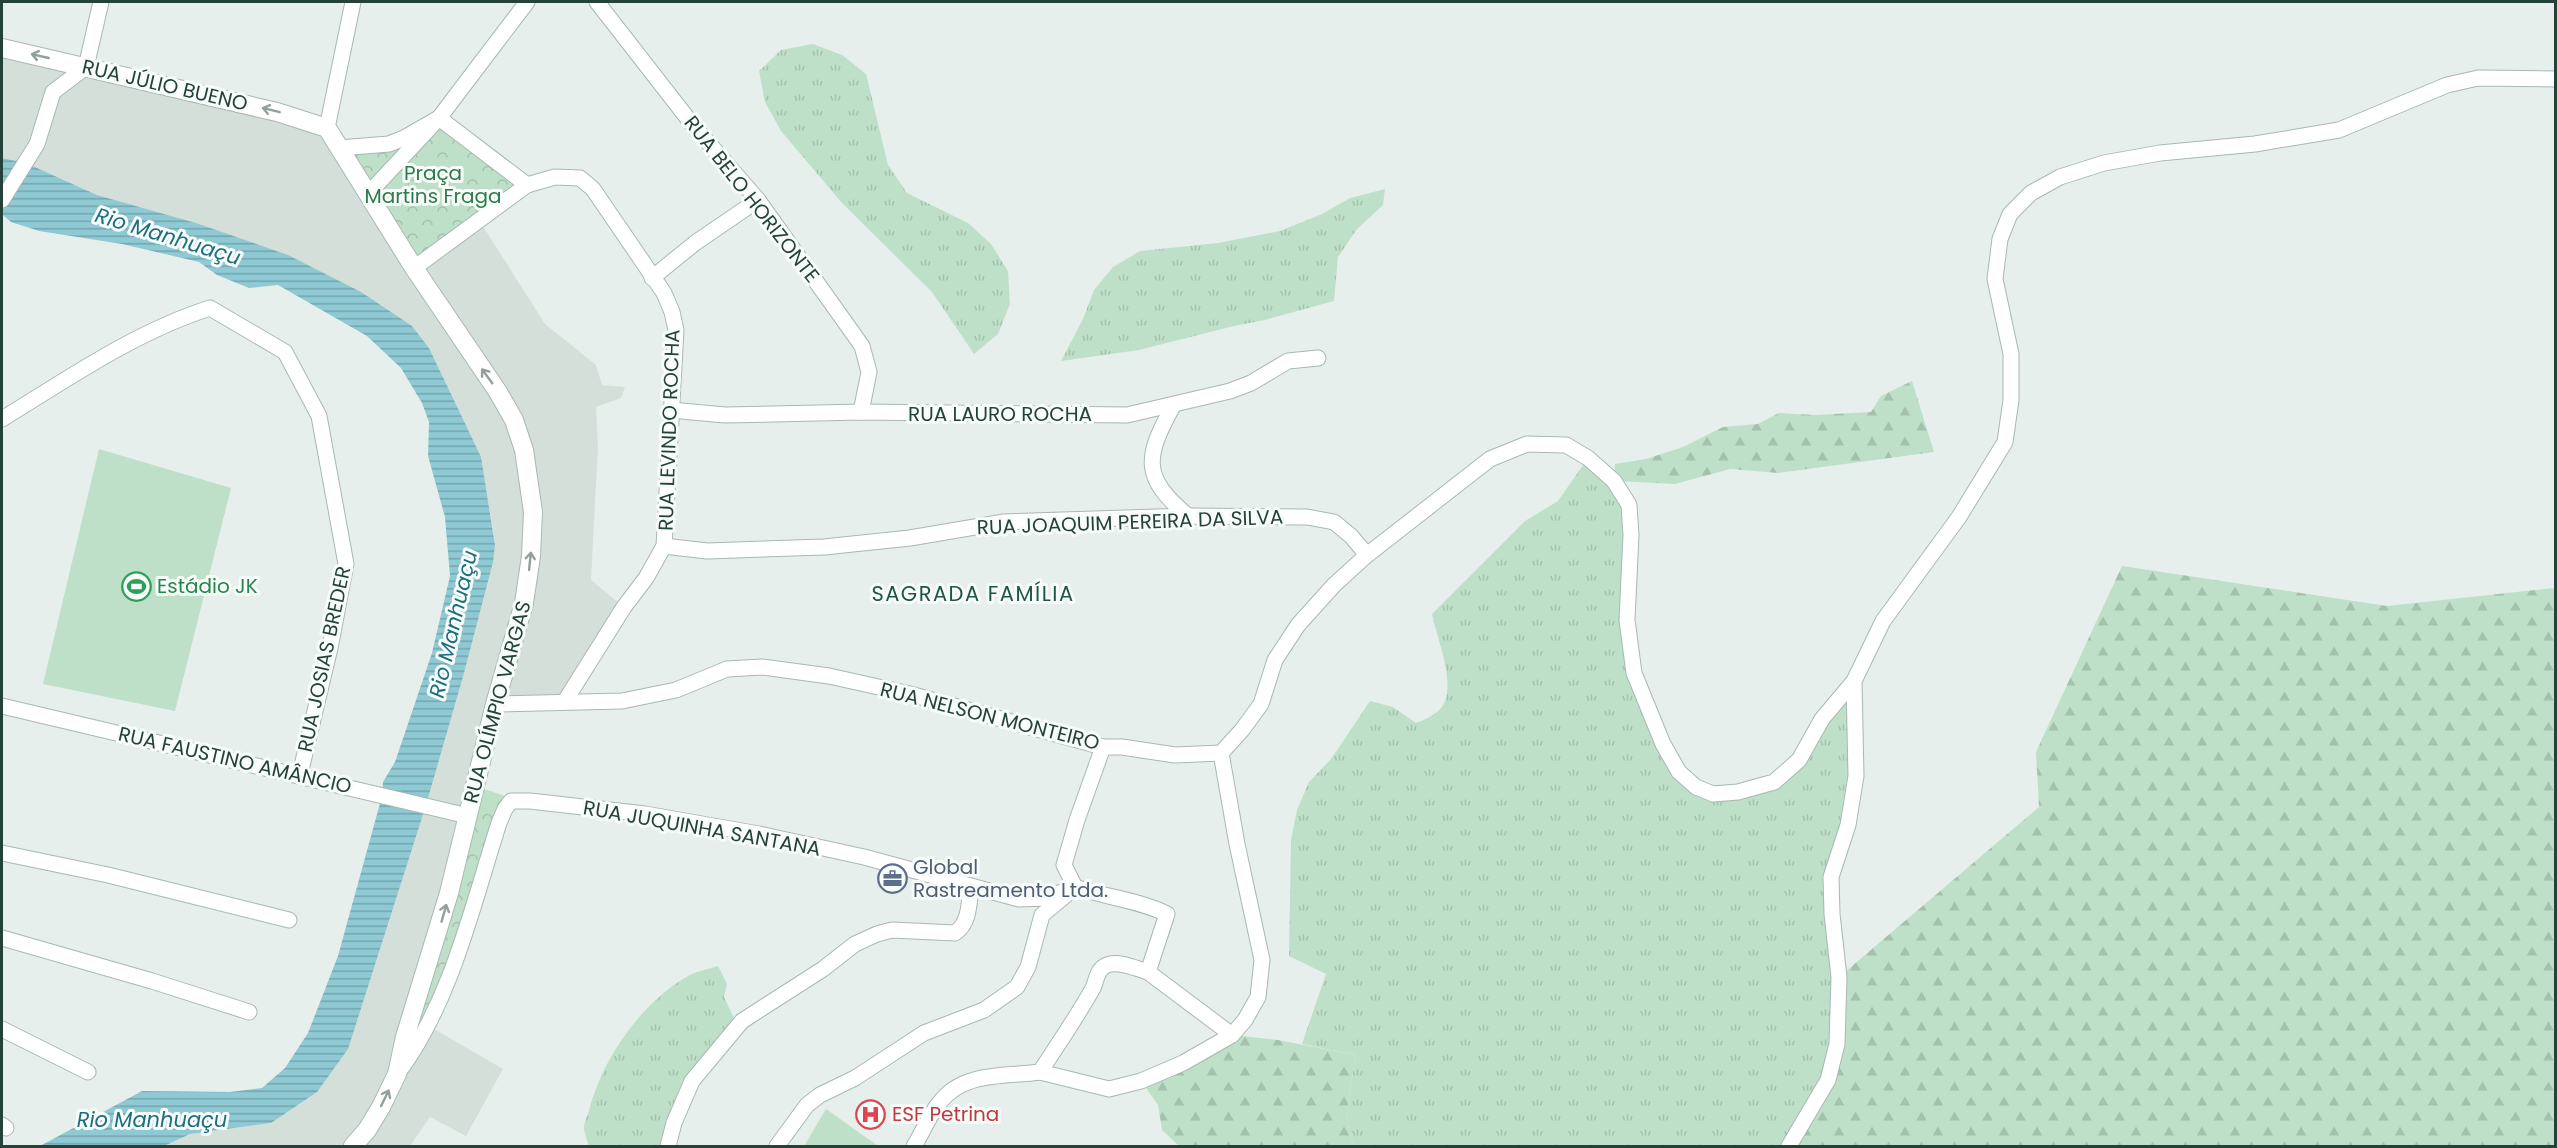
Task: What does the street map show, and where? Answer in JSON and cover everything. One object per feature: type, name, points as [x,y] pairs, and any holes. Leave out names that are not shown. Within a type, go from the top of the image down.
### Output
[{"type":"street","points":[[2,200],[38,144],[53,92],[86,67],[101,2]]},
{"type":"street","points":[[327,128],[353,2]]},
{"type":"street","points":[[368,194],[439,118],[527,2]]},
{"type":"street","name":"RUA BELO HORIZONTE","points":[[597,2],[692,124],[758,200],[862,346],[869,372],[861,412]]},
{"type":"street","name":"RUA JÚLIO BUENO","points":[[2,48],[277,112],[327,128]]},
{"type":"street","points":[[915,1145],[940,1101],[959,1084],[984,1077],[1040,1072],[1109,1089],[1141,1081],[1183,1064],[1232,1035],[1245,1020],[1258,997],[1262,960],[1237,844],[1221,753],[1261,704],[1275,660],[1298,625],[1334,585],[1367,555],[1490,459],[1527,444],[1566,445],[1588,458],[1614,481],[1629,505],[1631,535],[1627,620],[1634,673],[1668,754],[1679,772],[1696,787],[1713,794],[1738,792],[1774,782],[1799,760],[1822,719],[1854,681],[1883,621],[1959,517],[2005,442],[2011,400],[2011,354],[1995,279],[2000,239],[2010,214],[2031,193],[2060,177],[2104,163],[2160,153],[2255,144],[2339,130],[2447,84],[2478,78],[2556,79]]},
{"type":"street","points":[[339,148],[389,144],[439,118]]},
{"type":"street","points":[[414,268],[527,186],[439,118]]},
{"type":"street","name":"RUA OLÍMPIO VARGAS","points":[[327,128],[414,268],[498,392],[514,420],[524,450],[533,512],[530,566],[524,603],[495,704],[449,893],[405,1037],[397,1074],[377,1114],[353,1146]]},
{"type":"street","name":"RUA LEVINDO ROCHA","points":[[527,186],[555,177],[580,178],[593,189],[664,293],[676,330],[664,546],[646,578],[624,607],[565,701]]},
{"type":"street","points":[[652,278],[695,243],[758,200]]},
{"type":"street","name":"RUA JOSIAS BREDER","points":[[2,418],[78,370],[184,316],[210,308],[285,352],[319,416],[346,564],[330,648],[300,774]]},
{"type":"street","name":"RUA LAURO ROCHA","points":[[671,410],[725,415],[861,412],[1127,416],[1230,392],[1251,383],[1288,360],[1318,358]]},
{"type":"street","points":[[1173,406],[1156,437],[1152,460],[1156,478],[1167,498],[1188,516]]},
{"type":"street","name":"RUA JOAQUIM PEREIRA DA SILVA","points":[[664,546],[707,551],[824,547],[910,538],[1004,522],[1188,516],[1307,517],[1334,522],[1351,536],[1367,555]]},
{"type":"street","name":"RUA NELSON MONTEIRO","points":[[495,704],[622,701],[676,690],[727,669],[762,668],[829,676],[910,694],[1103,747],[1122,747],[1175,755],[1221,753]]},
{"type":"street","points":[[1789,1146],[1828,1080],[1837,1044],[1839,977],[1832,914],[1831,877],[1848,825],[1856,776],[1854,681]]},
{"type":"street","name":"RUA FAUSTINO AMÂNCIO","points":[[2,706],[300,774],[468,816]]},
{"type":"street","points":[[1103,747],[1064,865],[1075,887],[1149,906],[1167,914],[1148,972]]},
{"type":"street","name":"RUA JUQUINHA SANTANA","points":[[397,1074],[417,1048],[429,1026],[454,962],[499,823],[511,801],[530,801],[645,814],[747,832],[864,857],[1019,899],[1046,898],[1075,887]]},
{"type":"street","points":[[2,853],[108,875],[289,920]]},
{"type":"street","points":[[668,1146],[674,1123],[692,1081],[736,1025],[823,969],[855,944],[877,934],[892,930],[955,933],[962,928],[968,913],[970,886]]},
{"type":"street","points":[[777,1146],[807,1105],[820,1095],[855,1078],[924,1033],[984,1010],[1017,987],[1028,967],[1042,915],[1075,887]]},
{"type":"street","points":[[2,938],[249,1012]]},
{"type":"street","points":[[1040,1072],[1078,1014],[1104,966],[1113,963],[1148,972],[1232,1035]]},
{"type":"street","points":[[2,1029],[88,1072]]},
{"type":"shaded area","points":[[2,48],[213,96],[333,140],[479,220],[545,324],[596,365],[602,385],[625,387],[621,398],[596,407],[598,447],[591,580],[624,607],[565,701],[495,705],[429,1026],[503,1069],[466,1136],[430,1117],[410,1146],[164,1146],[190,1134],[271,1123],[464,673],[495,545],[493,529],[480,457],[429,348],[412,326],[196,223],[97,195],[26,163],[2,158]]},
{"type":"green space","points":[[813,44],[842,55],[866,74],[888,165],[907,193],[968,223],[991,244],[1008,271],[1010,304],[998,334],[974,354],[932,292],[842,203],[781,131],[765,102],[759,71],[781,50]]},
{"type":"green space","name":"Praça Martins Fraga","points":[[439,118],[527,185],[414,268],[339,148],[389,144]]},
{"type":"green space","points":[[1385,189],[1383,205],[1357,229],[1338,257],[1334,301],[1139,350],[1061,361],[1083,319],[1094,290],[1113,267],[1140,251],[1218,243],[1280,231],[1322,214],[1350,198]]},
{"type":"green space","points":[[1912,381],[1934,452],[1778,473],[1730,469],[1675,484],[1614,481],[1615,464],[1646,459],[1683,447],[1723,427],[1758,424],[1779,413],[1815,415],[1871,412],[1881,396]]},
{"type":"green space","name":"Estádio JK","points":[[99,449],[231,488],[175,711],[43,684]]},
{"type":"green space","points":[[1588,458],[1629,505],[1634,673],[1679,773],[1713,794],[1774,781],[1854,681],[1856,776],[1831,877],[1837,1044],[1789,1146],[1355,1146],[1348,1125],[1348,1114],[1356,1055],[1302,1044],[1326,974],[1289,956],[1291,840],[1297,810],[1309,782],[1331,759],[1370,701],[1393,707],[1416,723],[1430,717],[1444,704],[1447,680],[1432,614],[1525,521],[1558,501]]},
{"type":"green space","points":[[2122,566],[2387,606],[2553,588],[2556,593],[2555,1146],[1789,1146],[1828,1080],[1839,977],[2039,807],[2036,752]]},
{"type":"green space","points":[[475,786],[517,800],[511,801],[429,1026],[405,1037]]},
{"type":"green space","points":[[718,966],[727,984],[724,997],[737,1025],[692,1081],[668,1146],[589,1146],[584,1129],[595,1091],[603,1072],[626,1034],[639,1017],[671,987],[692,974]]},
{"type":"green space","points":[[1232,1035],[1278,1040],[1356,1055],[1348,1114],[1348,1125],[1355,1146],[1179,1146],[1162,1130],[1158,1105],[1141,1081]]},
{"type":"green space","points":[[826,1109],[878,1146],[804,1146]]},
{"type":"water","name":"Rio Manhuaçu","points":[[2,158],[26,163],[97,195],[196,223],[288,255],[361,292],[412,326],[429,348],[481,457],[495,545],[493,562],[426,805],[348,1049],[317,1092],[271,1123],[190,1134],[164,1146],[40,1146],[142,1091],[230,1092],[262,1088],[285,1068],[308,1033],[338,956],[382,796],[383,782],[395,762],[432,653],[450,576],[445,517],[428,456],[429,422],[422,403],[401,368],[367,336],[278,285],[249,288],[217,275],[199,262],[122,244],[39,231],[11,222],[2,214]]},
{"type":"place","name":"Estádio JK","points":[[136,586]]},
{"type":"place","name":"Global Rastreamento Ltda.","points":[[892,878]]},
{"type":"place","name":"ESF Petrina","points":[[871,1114]]},
{"type":"district","name":"SAGRADA FAMÍLIA","points":[[973,593]]}]
